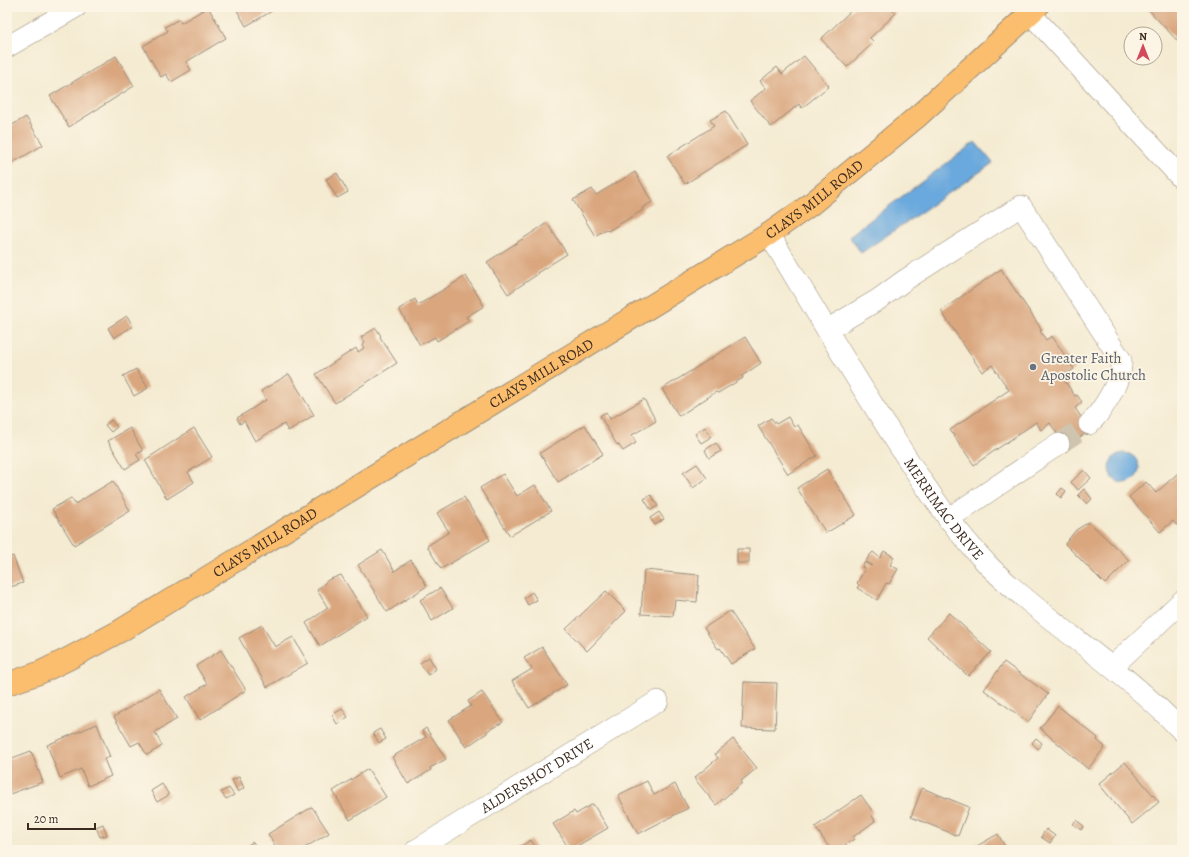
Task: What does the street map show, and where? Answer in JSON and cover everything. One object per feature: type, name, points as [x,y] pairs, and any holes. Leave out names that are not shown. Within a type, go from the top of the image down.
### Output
[{"type":"main road","name":"CLAYS MILL ROAD","points":[[7,684],[39,673],[120,631],[769,234],[810,205],[918,116],[1034,10]]},
{"type":"street","points":[[7,47],[76,7]]},
{"type":"street","points":[[1034,10],[1182,179]]},
{"type":"street","points":[[827,330],[879,299],[905,280],[1021,206],[1121,360],[1113,389],[1101,411],[1089,424]]},
{"type":"street","name":"MERRIMAC DRIVE","points":[[769,234],[917,475],[948,519],[990,568],[1035,607],[1112,667],[1182,731]]},
{"type":"street","points":[[948,519],[1059,444]]},
{"type":"street","points":[[1112,667],[1182,601]]},
{"type":"street","name":"ALDERSHOT DRIVE","points":[[416,850],[658,701]]},
{"type":"water","points":[[975,142],[993,163],[861,253],[849,236]]},
{"type":"water","points":[[1124,453],[1135,457],[1139,468],[1135,479],[1124,483],[1113,479],[1109,468],[1113,457]]},
{"type":"building","points":[[208,7],[226,38],[186,62],[191,70],[171,82],[166,74],[161,77],[143,46],[168,31],[165,27],[179,19],[181,23]]},
{"type":"building","points":[[235,7],[279,7],[246,26]]},
{"type":"building","points":[[855,7],[890,7],[896,13],[870,38],[874,42],[847,67],[821,39]]},
{"type":"building","points":[[1182,7],[1182,46],[1147,8]]},
{"type":"building","points":[[116,56],[134,86],[69,127],[50,96]]},
{"type":"building","points":[[804,56],[829,86],[802,108],[799,104],[771,127],[750,101],[766,88],[760,81],[777,67],[782,74]]},
{"type":"building","points":[[726,111],[747,145],[685,184],[667,156],[714,126],[710,120]]},
{"type":"building","points":[[26,117],[43,145],[7,166],[7,128]]},
{"type":"building","points":[[635,172],[652,202],[642,208],[643,210],[608,231],[606,229],[595,236],[573,200],[592,189],[596,195]]},
{"type":"building","points":[[337,173],[348,192],[337,198],[326,179]]},
{"type":"building","points":[[547,223],[567,254],[508,294],[487,262]]},
{"type":"building","name":"Greater Faith Apostolic Church","points":[[1001,269],[1042,330],[1040,331],[1046,340],[1052,336],[1074,369],[1062,377],[1075,396],[1077,395],[1082,402],[1075,408],[1090,430],[1066,447],[1050,423],[1041,430],[1036,422],[974,465],[950,430],[1009,390],[992,365],[982,372],[941,311]]},
{"type":"building","points":[[466,276],[484,306],[466,317],[469,321],[437,341],[435,337],[420,345],[399,309],[415,299],[418,305]]},
{"type":"building","points":[[127,316],[133,326],[114,338],[108,328]]},
{"type":"building","points":[[376,328],[381,336],[380,337],[397,363],[335,403],[316,374],[356,348],[358,352],[364,348],[362,345],[365,343],[361,337]]},
{"type":"building","points":[[745,337],[761,363],[742,376],[743,378],[718,393],[716,392],[679,416],[662,389]]},
{"type":"building","points":[[136,369],[148,388],[134,396],[123,376]]},
{"type":"building","points":[[289,374],[314,415],[288,431],[284,424],[255,441],[244,421],[240,424],[237,418],[266,400],[261,391]]},
{"type":"building","points":[[644,399],[656,421],[632,435],[636,443],[623,451],[618,444],[617,445],[600,416],[606,412],[610,419]]},
{"type":"building","points":[[788,417],[794,427],[798,425],[817,456],[788,474],[758,426],[771,418],[776,424]]},
{"type":"building","points":[[111,420],[117,427],[111,432],[105,425]]},
{"type":"building","points":[[585,425],[603,454],[558,482],[540,453]]},
{"type":"building","points":[[705,427],[711,437],[701,443],[695,434]]},
{"type":"building","points":[[130,428],[143,451],[136,454],[140,460],[125,469],[108,441]]},
{"type":"building","points":[[194,428],[212,457],[188,472],[194,482],[167,499],[145,460]]},
{"type":"building","points":[[716,443],[721,451],[709,458],[705,450]]},
{"type":"building","points":[[697,464],[707,478],[693,488],[683,473]]},
{"type":"building","points":[[827,469],[856,515],[826,533],[797,488]]},
{"type":"building","points":[[1084,470],[1091,478],[1078,490],[1071,482]]},
{"type":"building","points":[[1178,473],[1182,477],[1182,520],[1176,525],[1173,521],[1160,532],[1129,497],[1146,482],[1156,493]]},
{"type":"building","points":[[503,474],[517,496],[535,485],[551,511],[510,536],[480,488]]},
{"type":"building","points":[[113,481],[130,511],[74,545],[52,509],[71,498],[75,504]]},
{"type":"building","points":[[1062,488],[1066,491],[1061,498],[1057,494]]},
{"type":"building","points":[[1084,489],[1092,499],[1087,504],[1078,495]]},
{"type":"building","points":[[651,495],[658,506],[651,510],[644,499]]},
{"type":"building","points":[[464,497],[490,540],[441,569],[427,546],[449,532],[437,513]]},
{"type":"building","points":[[659,512],[664,519],[655,525],[650,518]]},
{"type":"building","points":[[1089,522],[1129,560],[1105,584],[1065,544],[1076,530]]},
{"type":"building","points":[[737,549],[749,549],[749,563],[737,563]]},
{"type":"building","points":[[382,550],[394,570],[393,572],[411,560],[427,586],[387,612],[358,565]]},
{"type":"building","points":[[884,551],[894,557],[890,565],[898,569],[889,584],[886,583],[877,600],[857,588],[859,585],[857,583],[865,569],[862,567],[865,562],[871,566],[872,565],[866,562],[869,556],[873,552],[880,558]]},
{"type":"building","points":[[13,556],[23,583],[7,588],[7,558]]},
{"type":"building","points":[[644,570],[699,575],[697,602],[675,600],[673,616],[641,614]]},
{"type":"building","points":[[341,575],[367,616],[320,646],[306,623],[328,608],[317,590],[328,580]]},
{"type":"building","points":[[440,588],[453,608],[432,621],[420,600]]},
{"type":"building","points":[[606,591],[626,611],[587,651],[566,629]]},
{"type":"building","points":[[532,592],[537,600],[528,605],[524,598]]},
{"type":"building","points":[[730,611],[755,649],[731,664],[720,648],[718,649],[704,628]]},
{"type":"building","points":[[949,613],[991,652],[968,676],[927,637]]},
{"type":"building","points":[[262,625],[275,647],[293,637],[308,663],[267,687],[239,638]]},
{"type":"building","points":[[542,647],[567,685],[529,708],[512,681],[532,669],[524,658]]},
{"type":"building","points":[[221,650],[246,690],[200,720],[186,697],[207,684],[196,666]]},
{"type":"building","points":[[429,657],[436,669],[428,675],[420,663]]},
{"type":"building","points":[[1004,662],[1048,694],[1028,722],[984,690]]},
{"type":"building","points":[[744,682],[777,683],[775,729],[742,728]]},
{"type":"building","points":[[159,689],[177,719],[155,732],[162,746],[147,755],[139,742],[131,746],[114,717]]},
{"type":"building","points":[[482,692],[503,722],[487,731],[487,733],[466,747],[449,720],[471,706],[468,701]]},
{"type":"building","points":[[1058,706],[1098,738],[1097,740],[1105,747],[1088,769],[1040,728]]},
{"type":"building","points":[[342,709],[348,717],[337,724],[332,715]]},
{"type":"building","points":[[97,724],[110,757],[104,759],[111,776],[88,786],[81,769],[60,778],[47,745]]},
{"type":"building","points":[[426,728],[446,759],[430,768],[431,770],[408,784],[392,757],[426,737],[422,731]]},
{"type":"building","points":[[380,729],[386,739],[379,743],[373,733]]},
{"type":"building","points":[[1036,738],[1042,743],[1038,749],[1032,743]]},
{"type":"building","points":[[733,739],[757,768],[716,805],[694,778],[718,758],[715,754]]},
{"type":"building","points":[[31,751],[43,782],[7,795],[7,760]]},
{"type":"building","points":[[1125,762],[1159,802],[1132,824],[1099,784]]},
{"type":"building","points":[[368,769],[386,797],[350,820],[333,791]]},
{"type":"building","points":[[239,777],[244,788],[238,792],[232,780]]},
{"type":"building","points":[[647,781],[654,795],[675,784],[688,808],[638,834],[618,795]]},
{"type":"building","points":[[162,784],[169,795],[157,802],[151,791]]},
{"type":"building","points":[[229,788],[234,795],[226,799],[221,792]]},
{"type":"building","points":[[922,788],[969,807],[958,836],[911,817]]},
{"type":"building","points":[[861,795],[873,812],[871,814],[875,821],[853,837],[854,839],[838,850],[831,850],[815,827]]},
{"type":"building","points":[[593,804],[608,828],[570,850],[553,824],[574,811],[576,814]]},
{"type":"building","points":[[312,807],[329,833],[301,850],[278,850],[268,834]]},
{"type":"building","points":[[1076,820],[1084,826],[1081,830],[1073,824]]},
{"type":"building","points":[[103,824],[107,835],[100,837],[96,827]]},
{"type":"building","points":[[1046,829],[1055,836],[1050,843],[1041,837]]},
{"type":"building","points":[[998,834],[1007,850],[970,850]]},
{"type":"building","points":[[531,840],[537,850],[514,850]]},
{"type":"building","points":[[253,842],[258,850],[240,850]]},
{"type":"tunnel","points":[[1059,444],[1089,424]]},
{"type":"place","name":"Greater Faith Apostolic Church","points":[[1033,367]]}]
